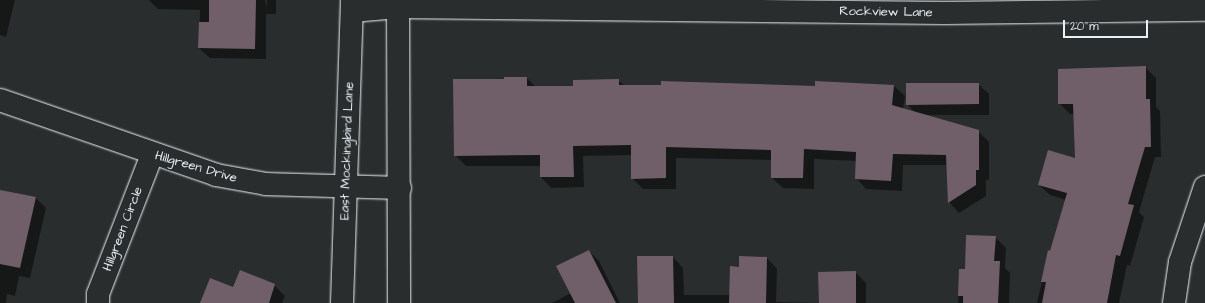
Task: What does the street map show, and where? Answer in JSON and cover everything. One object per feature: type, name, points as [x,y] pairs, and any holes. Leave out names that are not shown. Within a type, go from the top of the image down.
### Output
[{"type":"street","name":"Rockview Lane","points":[[352,5],[398,3],[814,5],[946,13],[1205,10]]},
{"type":"street","points":[[398,3],[400,188],[399,303]]},
{"type":"street","name":"East Mockingbird Lane","points":[[342,303],[352,5]]},
{"type":"street","name":"Hillgreen Drive","points":[[0,100],[76,125],[152,155],[216,175],[266,184],[400,188]]},
{"type":"street","name":"Hillgreen Circle","points":[[98,303],[98,294],[152,155]]},
{"type":"street","points":[[1174,303],[1180,262],[1205,187]]},
{"type":"building","points":[[209,0],[256,0],[255,49],[198,48],[199,22],[209,22]]},
{"type":"building","points":[[1146,66],[1146,99],[1150,99],[1151,147],[1145,147],[1128,204],[1134,205],[1120,256],[1116,255],[1107,303],[1042,303],[1046,282],[1041,282],[1048,250],[1050,251],[1067,193],[1038,185],[1048,150],[1075,158],[1073,104],[1058,104],[1058,69]]},
{"type":"building","points":[[504,77],[527,77],[527,86],[573,86],[573,80],[619,79],[619,85],[661,85],[661,81],[815,86],[815,81],[894,85],[892,105],[979,130],[979,170],[976,170],[976,185],[948,203],[946,155],[893,154],[891,181],[855,179],[856,152],[804,149],[803,178],[771,178],[771,150],[666,147],[666,178],[631,179],[631,145],[573,146],[574,177],[540,177],[540,155],[454,156],[453,79],[504,79]]},
{"type":"building","points":[[906,83],[979,83],[979,104],[906,105]]},
{"type":"building","points":[[0,190],[36,197],[20,268],[0,264]]},
{"type":"building","points":[[966,235],[996,236],[994,261],[1000,261],[998,303],[963,303],[963,296],[958,296],[959,269],[965,269]]},
{"type":"building","points":[[589,250],[616,303],[575,303],[556,266]]},
{"type":"building","points":[[637,256],[673,256],[674,303],[638,303]]},
{"type":"building","points":[[739,256],[767,257],[766,303],[729,303],[730,266],[739,267]]},
{"type":"building","points":[[240,270],[275,284],[269,303],[200,303],[210,278],[233,287]]},
{"type":"building","points":[[856,271],[856,303],[819,303],[818,272]]}]
